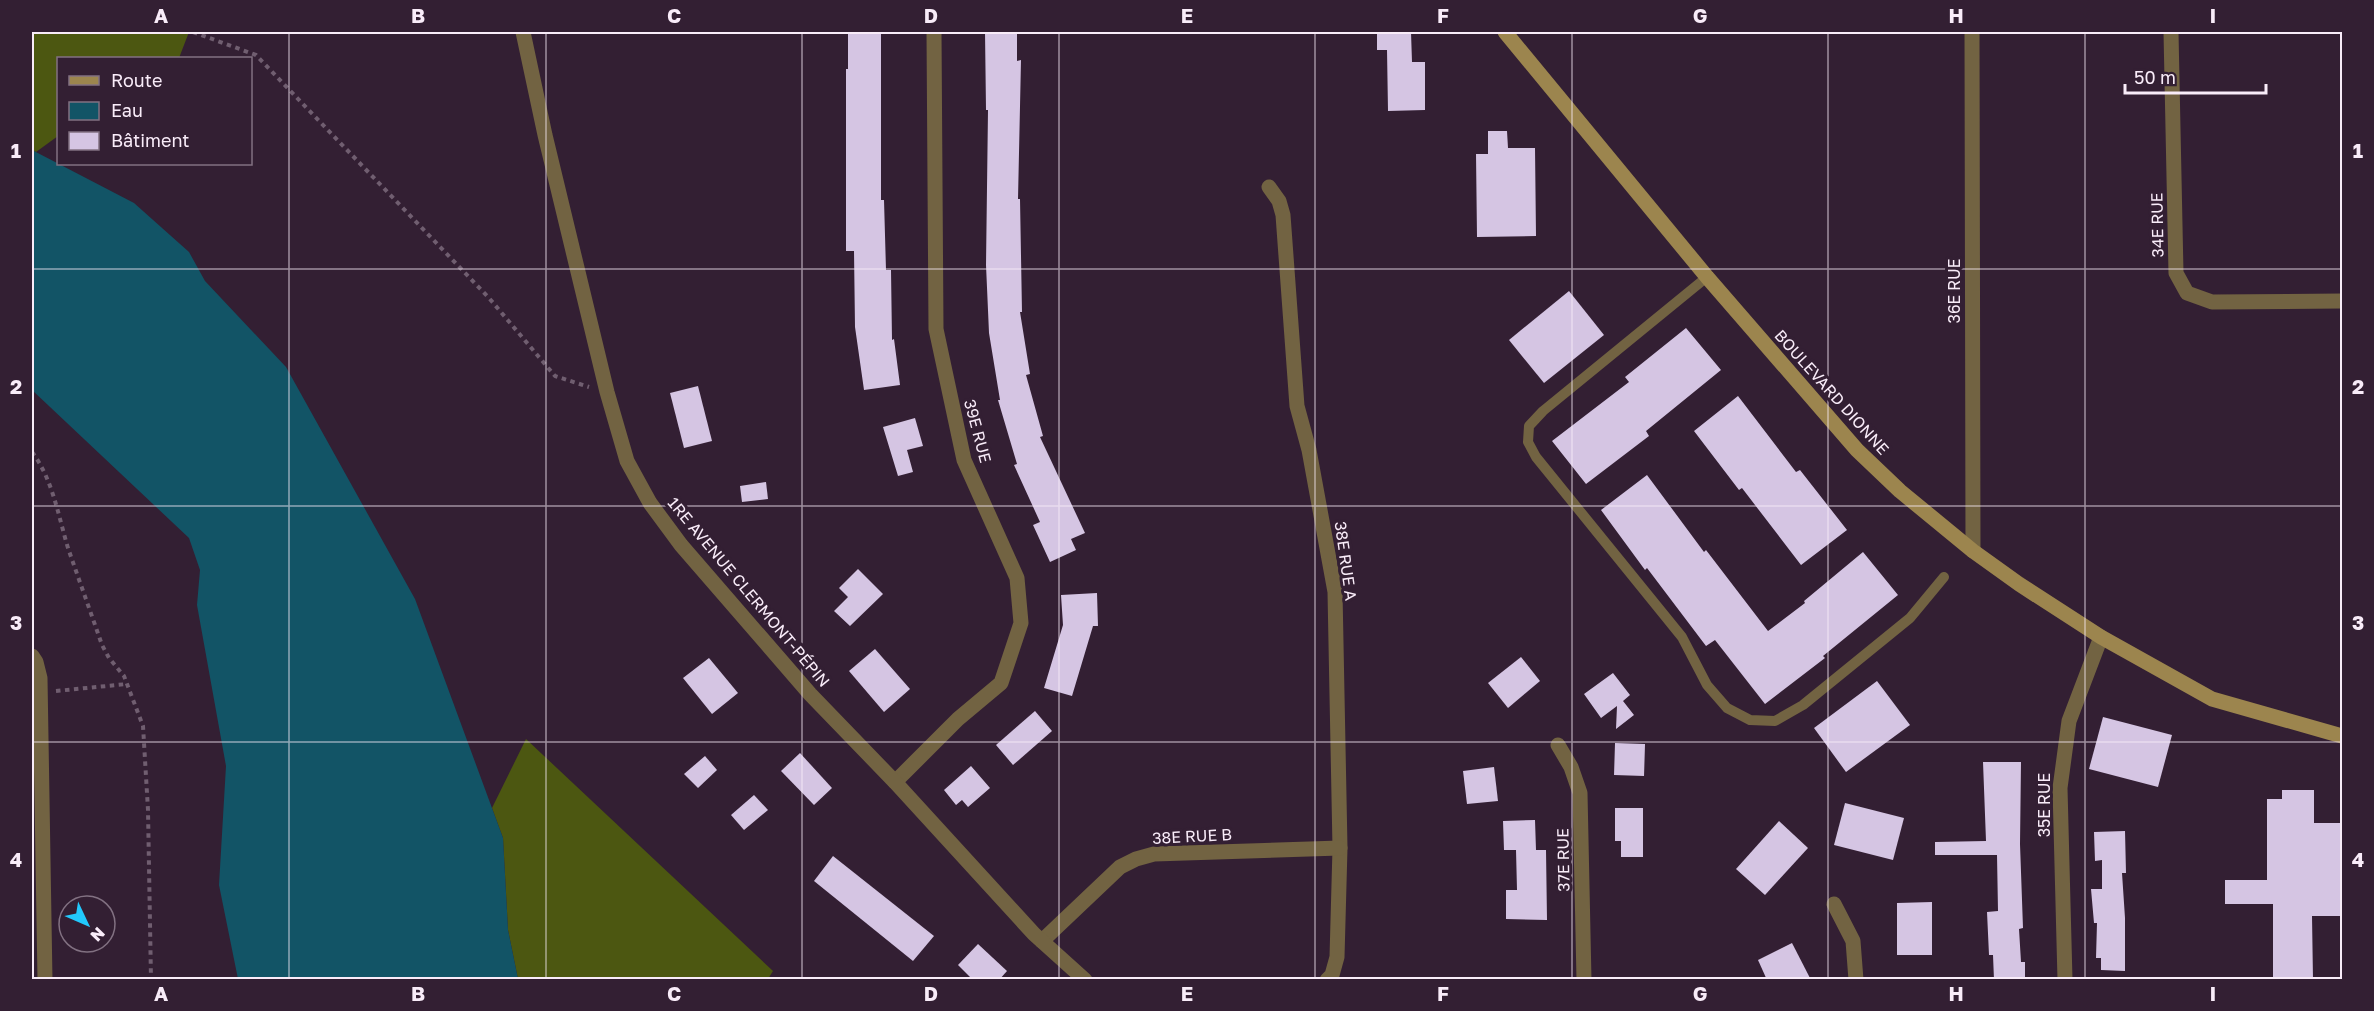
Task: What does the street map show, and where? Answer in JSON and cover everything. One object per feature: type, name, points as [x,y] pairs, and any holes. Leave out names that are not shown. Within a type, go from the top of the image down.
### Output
[{"type":"main road","name":"BOULEVARD DIONNE","points":[[1505,32],[1707,277],[1857,450],[1900,490],[1973,551],[2019,584],[2101,637],[2212,699],[2343,736]]},
{"type":"street","name":"1RE AVENUE CLERMONT-PÉPIN","points":[[523,32],[545,135],[607,392],[627,461],[650,503],[681,545],[810,694],[1042,941],[1085,980]]},
{"type":"street","name":"39E RUE","points":[[895,782],[958,719],[1001,683],[1021,623],[1017,578],[964,459],[936,329],[934,32]]},
{"type":"street","name":"36E RUE","points":[[1972,32],[1973,551]]},
{"type":"street","name":"34E RUE","points":[[2171,32],[2176,273],[2187,293],[2212,302],[2343,301]]},
{"type":"street","name":"38E RUE A","points":[[1269,187],[1279,201],[1283,215],[1297,406],[1309,450],[1335,592],[1340,848],[1337,957],[1332,975],[1327,980]]},
{"type":"street","name":"35E RUE","points":[[2065,980],[2061,778],[2069,721],[2101,637]]},
{"type":"street","points":[[32,656],[36,662],[40,692],[45,980]]},
{"type":"street","name":"37E RUE","points":[[1558,745],[1580,793],[1584,980]]},
{"type":"street","name":"38E RUE B","points":[[1042,941],[1120,867],[1136,858],[1154,854],[1340,848]]},
{"type":"street","points":[[1834,904],[1853,940],[1856,980]]},
{"type":"lane","points":[[1707,277],[1543,411],[1528,426],[1528,442],[1536,457],[1682,638],[1707,685],[1727,708],[1750,720],[1775,721],[1803,705],[1910,618],[1944,577]]},
{"type":"path","points":[[193,32],[256,56],[489,298],[555,376],[607,392]]},
{"type":"path","points":[[32,452],[44,470],[52,490],[68,547],[102,645],[109,658],[124,676],[143,726],[148,810],[151,980]]},
{"type":"path","points":[[40,692],[127,684]]},
{"type":"green space","points":[[32,32],[189,32],[179,57],[57,57],[57,137],[36,152],[32,150]]},
{"type":"green space","points":[[526,739],[773,971],[768,979],[518,979],[508,930],[503,838],[492,808]]},
{"type":"water","points":[[32,150],[134,203],[189,252],[205,281],[286,367],[415,599],[503,838],[508,930],[518,979],[238,979],[219,885],[226,766],[197,605],[200,570],[189,538],[32,390]]},
{"type":"building","points":[[848,32],[881,32],[881,200],[884,200],[886,270],[891,270],[892,340],[894,339],[900,385],[864,390],[855,327],[854,251],[846,251]]},
{"type":"building","points":[[985,32],[1017,32],[1017,61],[1021,60],[1018,199],[1020,199],[1022,312],[1020,312],[1030,374],[1026,375],[1043,436],[1040,437],[1085,533],[1071,539],[1076,550],[1050,562],[1033,525],[1040,522],[1014,465],[1017,464],[998,400],[1000,400],[989,333],[986,265],[988,110],[986,110]]},
{"type":"building","points":[[1377,32],[1411,32],[1412,62],[1425,62],[1425,110],[1388,111],[1387,50],[1377,50]]},
{"type":"building","points":[[1488,131],[1507,131],[1508,148],[1535,148],[1536,236],[1477,237],[1476,154],[1488,154]]},
{"type":"building","points":[[1569,291],[1604,335],[1544,383],[1509,340]]},
{"type":"building","points":[[1686,328],[1721,370],[1646,431],[1649,436],[1586,484],[1552,441],[1629,382],[1625,377]]},
{"type":"building","points":[[698,386],[712,441],[684,448],[670,393]]},
{"type":"building","points":[[1738,396],[1796,472],[1800,470],[1847,530],[1801,565],[1742,488],[1739,490],[1694,431]]},
{"type":"building","points":[[915,418],[923,446],[907,450],[913,472],[898,476],[883,427]]},
{"type":"building","points":[[1647,475],[1704,552],[1706,550],[1768,631],[1805,603],[1804,601],[1863,552],[1898,595],[1823,656],[1825,658],[1765,704],[1715,640],[1706,646],[1647,568],[1645,570],[1601,510]]},
{"type":"building","points":[[766,482],[768,499],[742,502],[740,486]]},
{"type":"building","points":[[858,569],[883,594],[850,626],[834,611],[848,597],[839,588]]},
{"type":"building","points":[[1097,593],[1098,626],[1093,626],[1072,696],[1044,688],[1063,625],[1061,595]]},
{"type":"building","points":[[875,649],[910,689],[884,712],[849,671]]},
{"type":"building","points":[[1521,657],[1540,681],[1508,708],[1488,683]]},
{"type":"building","points":[[709,658],[738,693],[712,714],[683,678]]},
{"type":"building","points":[[1613,673],[1630,695],[1623,701],[1634,715],[1616,729],[1617,706],[1601,718],[1584,694]]},
{"type":"building","points":[[1877,681],[1910,725],[1846,772],[1814,728]]},
{"type":"building","points":[[1035,711],[1052,731],[1013,765],[996,745]]},
{"type":"building","points":[[2103,717],[2172,735],[2158,787],[2089,769]]},
{"type":"building","points":[[1615,743],[1645,744],[1644,776],[1614,775]]},
{"type":"building","points":[[800,753],[832,788],[814,805],[781,771]]},
{"type":"building","points":[[705,756],[717,770],[698,788],[684,774]]},
{"type":"building","points":[[1983,762],[2021,762],[2020,844],[2023,928],[2019,929],[2021,962],[2025,962],[2025,980],[1994,980],[1993,955],[1989,955],[1987,912],[1998,911],[1997,855],[1935,855],[1935,842],[1986,841]]},
{"type":"building","points":[[971,766],[990,788],[968,807],[962,800],[956,805],[944,790]]},
{"type":"building","points":[[1494,767],[1498,801],[1467,804],[1463,771]]},
{"type":"building","points":[[2282,790],[2314,790],[2314,823],[2343,823],[2343,916],[2312,916],[2313,980],[2273,980],[2273,904],[2225,904],[2225,880],[2267,880],[2267,799],[2282,799]]},
{"type":"building","points":[[754,795],[768,810],[744,830],[731,815]]},
{"type":"building","points":[[1845,803],[1904,818],[1893,860],[1834,845]]},
{"type":"building","points":[[1615,808],[1643,808],[1643,857],[1621,857],[1621,841],[1615,841]]},
{"type":"building","points":[[1535,820],[1536,850],[1546,850],[1547,920],[1506,919],[1506,890],[1517,890],[1516,850],[1504,850],[1503,821]]},
{"type":"building","points":[[1779,821],[1808,848],[1765,895],[1736,869]]},
{"type":"building","points":[[2125,831],[2126,873],[2122,873],[2125,971],[2101,970],[2101,958],[2096,958],[2097,923],[2094,923],[2091,889],[2102,889],[2102,860],[2095,861],[2094,832]]},
{"type":"building","points":[[833,856],[934,936],[913,961],[814,881]]},
{"type":"building","points":[[1932,902],[1932,955],[1897,955],[1897,903]]},
{"type":"building","points":[[1792,943],[1811,980],[1767,980],[1758,960]]},
{"type":"building","points":[[978,944],[1007,971],[999,980],[973,980],[958,965]]}]
